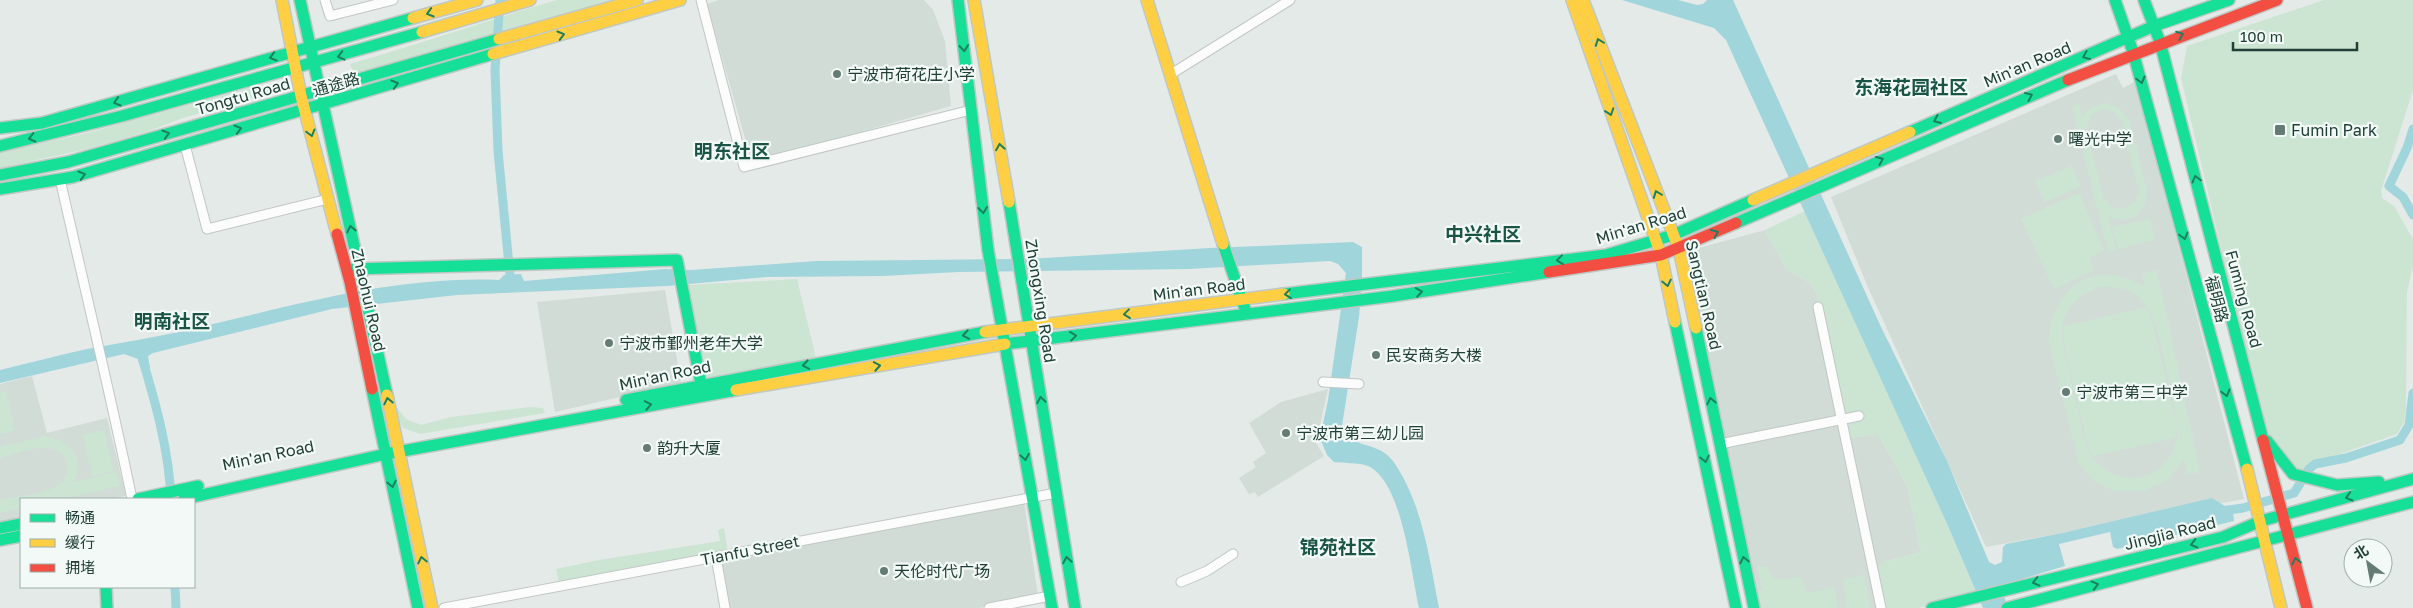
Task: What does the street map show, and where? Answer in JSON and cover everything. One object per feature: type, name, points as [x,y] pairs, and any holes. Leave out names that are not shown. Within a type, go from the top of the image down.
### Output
[{"type":"main road","name":"Zhaohui Road","points":[[282,0],[301,96],[350,282],[418,608]]},
{"type":"main road","name":"Zhaohui Road","points":[[300,0],[361,272],[432,608]]},
{"type":"main road","points":[[0,128],[42,123],[477,0]]},
{"type":"main road","name":"Tongtu Road","points":[[0,174],[68,162],[637,0]]},
{"type":"main road","name":"通途路","points":[[0,189],[60,180],[324,105],[680,0]]},
{"type":"main road","points":[[958,0],[988,250],[1052,608]]},
{"type":"main road","name":"Zhongxing Road","points":[[974,0],[987,69],[1075,608]]},
{"type":"main road","points":[[1146,0],[1247,314]]},
{"type":"main road","name":"Sangtian Road","points":[[1572,0],[1661,254],[1736,608]]},
{"type":"main road","name":"Sangtian Road","points":[[1583,0],[1679,249],[1754,608]]},
{"type":"main road","name":"福明路","points":[[2115,0],[2129,37],[2252,486],[2282,608]]},
{"type":"main road","name":"Fuming Road","points":[[2144,0],[2160,42],[2290,534],[2307,608]]},
{"type":"main road","name":"Min'an Road","points":[[399,449],[701,384],[1002,329],[1606,255],[1673,235],[2154,26],[2229,0]]},
{"type":"main road","name":"Min'an Road","points":[[143,498],[187,495],[386,451],[1005,344],[1371,299],[1661,254],[1679,249],[1835,178],[2133,52],[2277,0]]},
{"type":"main road","name":"Tongtu Road","points":[[0,146],[122,116],[525,1]]},
{"type":"main road","points":[[346,269],[361,272],[491,265],[678,262],[701,384]]},
{"type":"main road","points":[[2263,437],[2293,474],[2336,485],[2413,479]]},
{"type":"main road","name":"Jingjia Road","points":[[1932,608],[2223,537],[2261,521],[2413,479]]},
{"type":"main road","name":"Jingjia Road","points":[[2011,607],[2413,502]]},
{"type":"main road","points":[[0,528],[20,524]]},
{"type":"main road","points":[[0,540],[20,536]]},
{"type":"main road","points":[[106,588],[107,608]]},
{"type":"street","points":[[325,0],[330,16],[393,0]]},
{"type":"street","points":[[701,0],[744,167],[971,110]]},
{"type":"street","points":[[1171,74],[1290,0]]},
{"type":"street","points":[[185,145],[206,229],[328,198]]},
{"type":"street","points":[[60,180],[96,341],[105,369],[132,498]]},
{"type":"street","points":[[1818,307],[1881,608]]},
{"type":"street","points":[[1323,382],[1359,384]]},
{"type":"street","points":[[1720,444],[1859,416]]},
{"type":"street","name":"Tianfu Street","points":[[444,608],[1056,492]]},
{"type":"street","points":[[1181,582],[1207,570],[1233,554]]},
{"type":"street","points":[[716,557],[725,608]]},
{"type":"street","points":[[989,608],[1050,596]]},
{"type":"shaded area","name":"宁波市荷花庄小学","points":[[719,0],[924,0],[933,10],[945,41],[951,106],[752,163],[707,4]]},
{"type":"shaded area","name":"宁波市第三中学","points":[[2116,74],[2123,88],[2136,81],[2244,499],[1986,547],[1867,285],[1831,197]]},
{"type":"shaded area","points":[[1765,230],[1787,270],[1809,282],[1817,293],[1818,307],[1827,312],[1826,324],[1851,438],[1878,434],[1907,485],[1921,552],[1884,562],[1885,608],[1757,608],[1684,252]]},
{"type":"shaded area","name":"宁波市鄞州老年大学","points":[[665,290],[681,383],[555,412],[537,302]]},
{"type":"shaded area","points":[[32,376],[47,433],[107,418],[126,496],[115,498],[20,498],[20,518],[0,523],[0,384]]},
{"type":"shaded area","name":"宁波市第三幼儿园","points":[[1328,389],[1316,443],[1324,456],[1258,497],[1255,492],[1249,494],[1239,478],[1256,467],[1253,462],[1266,453],[1249,423],[1281,402]]},
{"type":"shaded area","points":[[1024,501],[1038,596],[979,608],[728,608],[719,560]]},
{"type":"green space","points":[[557,0],[614,0],[354,74],[350,64],[505,16]]},
{"type":"green space","points":[[2324,0],[2413,0],[2413,90],[2381,191],[2382,198],[2394,206],[2413,239],[2413,265],[2407,292],[2406,409],[2404,422],[2397,434],[2329,458],[2312,461],[2300,474],[2265,436],[2181,78],[2187,46]]},
{"type":"green space","points":[[254,87],[257,97],[183,118],[149,131],[87,149],[0,168],[0,152],[83,134]]},
{"type":"green space","points":[[2104,103],[2118,107],[2130,121],[2147,191],[2145,204],[2136,216],[2123,220],[2108,217],[2116,250],[2108,252],[2072,106],[2079,104],[2082,117],[2090,108]],"holes":[[[2103,109],[2113,111],[2122,122],[2139,192],[2135,201],[2123,209],[2112,207],[2104,199],[2086,129],[2091,115]]]},
{"type":"green space","points":[[2072,166],[2081,186],[2044,202],[2035,181]]},
{"type":"green space","points":[[2079,193],[2104,250],[2089,258],[2094,270],[2054,289],[2021,219]]},
{"type":"green space","points":[[1805,211],[1948,526],[1976,592],[1972,595],[1919,608],[1885,608],[1879,567],[1884,562],[1921,552],[1907,485],[1878,434],[1851,438],[1826,324],[1827,313],[1818,307],[1817,293],[1809,282],[1787,270],[1765,230]]},
{"type":"green space","points":[[2150,219],[2155,240],[2118,249],[2112,227]]},
{"type":"green space","points":[[2157,270],[2200,472],[2187,474],[2184,459],[2167,480],[2144,491],[2115,491],[2094,481],[2079,464],[2049,342],[2052,322],[2058,306],[2067,292],[2079,282],[2094,276],[2110,275],[2127,278],[2145,287],[2143,274]],"holes":[[[2100,287],[2121,288],[2130,291],[2139,297],[2150,311],[2164,358],[2172,397],[2177,438],[2171,455],[2161,467],[2149,474],[2136,478],[2122,477],[2108,471],[2096,461],[2086,447],[2062,339],[2064,320],[2071,306],[2083,295]]]},
{"type":"green space","points":[[797,279],[816,358],[705,379],[688,285]]},
{"type":"green space","points":[[2146,307],[2152,320],[2177,427],[2175,438],[2093,456],[2088,448],[2063,339],[2064,326]]},
{"type":"green space","points":[[6,391],[15,430],[0,434],[0,392]]},
{"type":"green space","points":[[529,407],[543,408],[545,413],[420,434],[403,428],[393,411],[397,408],[406,419],[421,425],[451,417]]},
{"type":"green space","points":[[104,430],[114,471],[92,476],[83,435]]},
{"type":"green space","points":[[45,436],[53,438],[61,441],[73,451],[78,465],[74,482],[116,472],[120,486],[65,498],[20,498],[20,508],[0,513],[0,500],[30,495],[59,485],[65,478],[67,466],[64,456],[58,451],[49,448],[28,450],[0,458],[0,447]]},
{"type":"green space","points":[[724,528],[728,552],[559,584],[556,569],[599,560],[720,541],[718,530]]},
{"type":"green space","points":[[1767,566],[1774,580],[1801,577],[1807,593],[1834,587],[1838,608],[1761,608],[1758,591],[1763,590],[1757,567]]},
{"type":"green space","points":[[1864,575],[1871,608],[1848,608],[1843,580]]},
{"type":"water","points":[[1622,0],[1678,0],[1697,5],[1703,4],[1707,0],[1733,0],[1881,327],[1947,461],[1989,562],[1995,565],[2002,562],[2003,547],[2006,544],[2067,532],[2212,498],[2233,511],[2234,521],[2117,549],[2113,547],[2110,532],[2059,544],[2065,566],[1999,586],[2009,608],[1983,608],[1948,526],[1726,40],[1714,28]]},
{"type":"water","points":[[1353,242],[1362,247],[1362,281],[1359,317],[1342,426],[1351,439],[1387,454],[1403,478],[1424,532],[1439,608],[1419,608],[1404,530],[1390,490],[1380,475],[1368,466],[1334,462],[1327,455],[1320,438],[1328,400],[1346,273],[1338,264],[1330,261],[1189,269],[767,277],[667,286],[457,295],[332,309],[153,353],[148,356],[150,368],[142,370],[138,359],[124,354],[0,383],[0,370],[57,356],[100,346],[179,332],[348,293],[423,282],[499,280],[504,275],[521,274],[524,281],[665,269],[691,270],[816,261],[1028,259]]},
{"type":"waterway","points":[[500,0],[495,70],[498,151],[511,286]]},
{"type":"waterway","points":[[2413,129],[2407,148],[2389,186],[2403,197],[2413,215]]},
{"type":"waterway","points":[[142,358],[165,445],[171,498]]},
{"type":"waterway","points":[[2221,511],[2243,508],[2294,493],[2309,469],[2315,464],[2346,458],[2400,440],[2409,425],[2413,393]]},
{"type":"waterway","points":[[175,588],[176,608]]},
{"type":"traffic: fast","points":[[300,0],[387,395]]},
{"type":"traffic: fast","points":[[958,0],[988,250],[1052,608]]},
{"type":"traffic: fast","points":[[2115,0],[2133,52],[2247,469]]},
{"type":"traffic: fast","points":[[2144,0],[2160,42],[2263,440]]},
{"type":"traffic: fast","points":[[1910,132],[2154,26],[2229,0]]},
{"type":"traffic: fast","points":[[0,128],[42,123],[413,18]]},
{"type":"traffic: fast","points":[[0,146],[122,116],[422,32]]},
{"type":"traffic: fast","points":[[0,175],[68,162],[499,39]]},
{"type":"traffic: fast","points":[[0,189],[73,177],[493,54]]},
{"type":"traffic: fast","points":[[1736,223],[2068,80]]},
{"type":"traffic: fast","points":[[1284,294],[1606,255],[1673,235],[1753,200]]},
{"type":"traffic: fast","points":[[1009,202],[1075,608]]},
{"type":"traffic: fast","points":[[1223,244],[1245,309]]},
{"type":"traffic: fast","points":[[352,269],[677,260],[701,384]]},
{"type":"traffic: fast","points":[[1005,344],[1393,296],[1549,272]]},
{"type":"traffic: fast","points":[[1675,322],[1736,608]]},
{"type":"traffic: fast","points":[[1696,328],[1754,608]]},
{"type":"traffic: fast","points":[[626,400],[985,332]]},
{"type":"traffic: fast","points":[[372,389],[418,608]]},
{"type":"traffic: fast","points":[[188,498],[386,454],[736,390]]},
{"type":"traffic: fast","points":[[2267,441],[2293,474],[2337,485],[2379,482]]},
{"type":"traffic: fast","points":[[1932,608],[2223,537],[2261,521],[2413,479]]},
{"type":"traffic: fast","points":[[143,498],[198,486]]},
{"type":"traffic: fast","points":[[2007,608],[2413,502]]},
{"type":"traffic: fast","points":[[0,528],[20,524]]},
{"type":"traffic: fast","points":[[0,540],[20,536]]},
{"type":"traffic: fast","points":[[106,588],[107,608]]},
{"type":"traffic: slow","points":[[282,0],[301,96],[337,234]]},
{"type":"traffic: slow","points":[[413,18],[477,0]]},
{"type":"traffic: slow","points":[[422,32],[530,0]]},
{"type":"traffic: slow","points":[[499,39],[637,0]]},
{"type":"traffic: slow","points":[[493,54],[680,0]]},
{"type":"traffic: slow","points":[[974,0],[1009,202]]},
{"type":"traffic: slow","points":[[1147,0],[1223,244]]},
{"type":"traffic: slow","points":[[1572,0],[1661,255],[1675,322]]},
{"type":"traffic: slow","points":[[1583,0],[1679,249],[1696,328]]},
{"type":"traffic: slow","points":[[1753,200],[1910,132]]},
{"type":"traffic: slow","points":[[985,332],[1284,294]]},
{"type":"traffic: slow","points":[[736,390],[1005,344]]},
{"type":"traffic: slow","points":[[387,395],[432,608]]},
{"type":"traffic: slow","points":[[2247,469],[2281,608]]},
{"type":"traffic: jam","points":[[2068,80],[2277,0]]},
{"type":"traffic: jam","points":[[1549,272],[1661,255],[1736,223]]},
{"type":"traffic: jam","points":[[337,234],[350,282],[372,389]]},
{"type":"traffic: jam","points":[[2263,440],[2307,608]]},
{"type":"place","name":"宁波市荷花庄小学","points":[[837,74]]},
{"type":"place","name":"Fumin Park","points":[[2280,130]]},
{"type":"place","name":"曙光中学","points":[[2058,139]]},
{"type":"place","name":"宁波市鄞州老年大学","points":[[609,343]]},
{"type":"place","name":"民安商务大楼","points":[[1376,355]]},
{"type":"place","name":"宁波市第三中学","points":[[2066,392]]},
{"type":"place","name":"宁波市第三幼儿园","points":[[1286,433]]},
{"type":"place","name":"韵升大厦","points":[[647,448]]},
{"type":"place","name":"天伦时代广场","points":[[884,571]]},
{"type":"district","name":"东海花园社区","points":[[1911,86]]},
{"type":"district","name":"明东社区","points":[[732,150]]},
{"type":"district","name":"中兴社区","points":[[1483,233]]},
{"type":"district","name":"明南社区","points":[[172,320]]},
{"type":"district","name":"锦苑社区","points":[[1338,546]]}]
